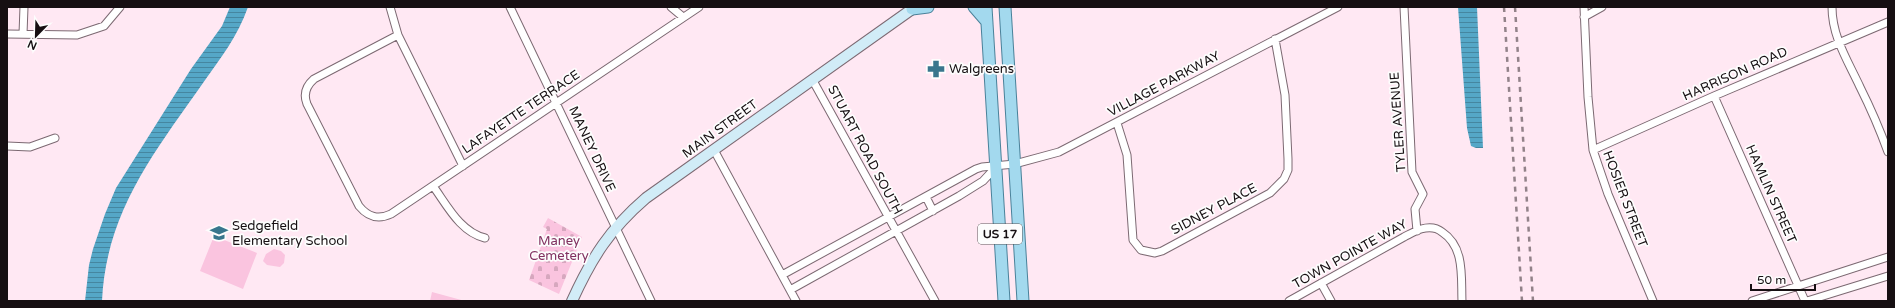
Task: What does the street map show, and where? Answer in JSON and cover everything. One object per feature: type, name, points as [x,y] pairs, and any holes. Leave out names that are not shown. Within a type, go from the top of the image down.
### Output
[{"type":"main road","points":[[914,8],[928,7]]},
{"type":"main road","points":[[974,7],[987,22]]},
{"type":"main road","name":"US 17","points":[[986,7],[1004,301]]},
{"type":"main road","name":"US 17","points":[[1005,7],[1023,301]]},
{"type":"main road","name":"MAIN STREET","points":[[572,301],[591,261],[615,227],[646,198],[914,8]]},
{"type":"street","points":[[23,34],[24,7]]},
{"type":"street","points":[[7,34],[77,35],[104,26],[120,7]]},
{"type":"street","points":[[390,7],[398,36],[463,166]]},
{"type":"street","name":"MANEY DRIVE","points":[[510,7],[557,102],[651,301]]},
{"type":"street","points":[[671,7],[683,17]]},
{"type":"street","name":"LAFAYETTE TERRACE","points":[[398,36],[314,79],[306,89],[305,95],[307,104],[356,202],[364,213],[371,216],[385,217],[699,7]]},
{"type":"street","name":"VILLAGE PARKWAY","points":[[782,275],[976,169],[982,167],[1015,164],[1059,152],[1118,123],[1338,7]]},
{"type":"street","name":"TYLER AVENUE","points":[[1404,7],[1412,172],[1423,194],[1415,209],[1416,231]]},
{"type":"street","name":"HOSIER STREET","points":[[1584,7],[1588,97],[1593,150],[1608,194],[1654,301]]},
{"type":"street","points":[[1584,17],[1602,7]]},
{"type":"street","points":[[1832,7],[1834,29],[1838,43],[1860,87],[1888,152]]},
{"type":"street","name":"HARRISON ROAD","points":[[1593,150],[1714,96],[1888,22]]},
{"type":"street","name":"SIDNEY PLACE","points":[[1118,123],[1127,155],[1133,240],[1141,250],[1155,253],[1270,193],[1284,179],[1288,170],[1285,94],[1275,39]]},
{"type":"street","name":"STUART ROAD SOUTH","points":[[812,80],[935,301]]},
{"type":"street","name":"HAMLIN STREET","points":[[1714,96],[1806,301]]},
{"type":"street","points":[[7,146],[30,147],[55,138]]},
{"type":"street","points":[[714,150],[796,301]]},
{"type":"street","points":[[790,290],[896,232],[983,181],[996,166]]},
{"type":"street","points":[[433,186],[463,226],[470,232],[485,238]]},
{"type":"street","points":[[926,197],[933,211]]},
{"type":"street","name":"TOWN POINTE WAY","points":[[1289,301],[1416,231],[1435,228],[1449,237],[1454,244],[1460,260],[1462,301]]},
{"type":"street","points":[[1752,301],[1888,257]]},
{"type":"street","points":[[1806,301],[1888,276]]},
{"type":"street","points":[[1321,283],[1331,301]]},
{"type":"green space","name":"Maney Cemetery","points":[[548,218],[582,237],[559,294],[529,280],[547,229],[543,227]]},
{"type":"green space","points":[[214,236],[257,253],[243,289],[200,271]]},
{"type":"green space","points":[[274,249],[281,251],[285,255],[284,263],[280,267],[267,265],[263,261],[266,254]]},
{"type":"green space","points":[[432,292],[465,301],[430,301]]},
{"type":"water","points":[[230,7],[248,7],[239,28],[228,47],[167,134],[136,185],[123,211],[113,239],[105,269],[102,301],[85,301],[89,265],[93,249],[116,188],[191,69],[222,26]]},
{"type":"water","points":[[1458,7],[1477,7],[1483,148],[1471,146],[1467,128]]},
{"type":"railway","points":[[1504,7],[1522,301]]},
{"type":"railway","points":[[1515,7],[1533,301]]},
{"type":"place","name":"Walgreens","points":[[936,69]]},
{"type":"place","name":"Sedgefield Elementary School","points":[[219,233]]}]
